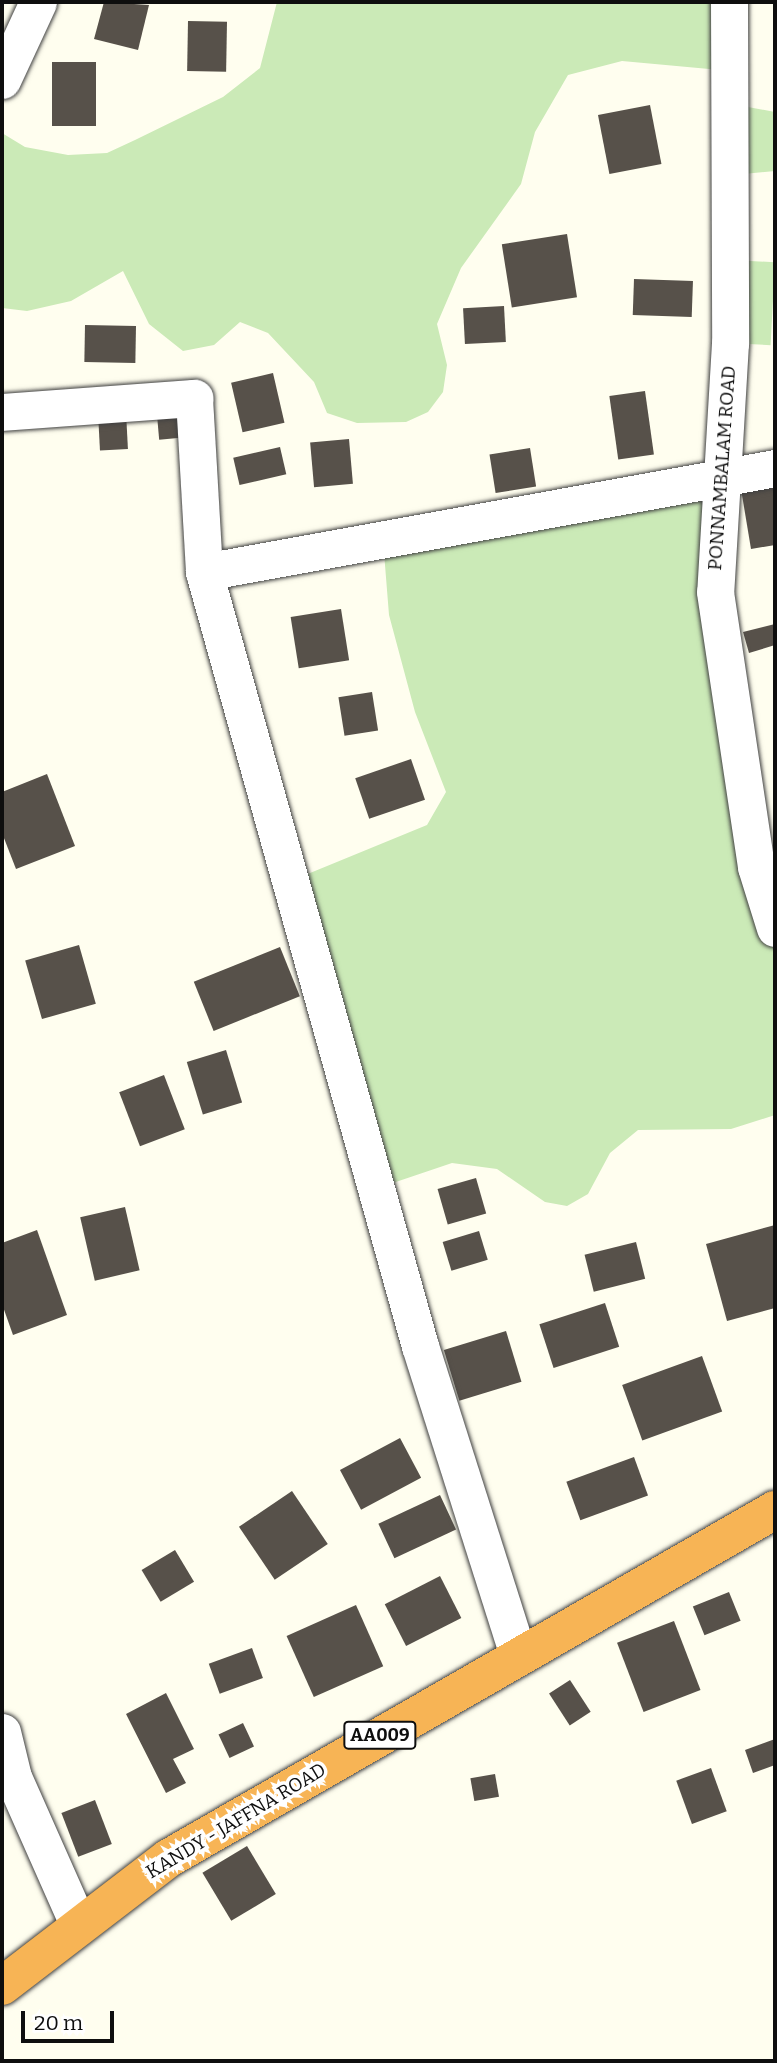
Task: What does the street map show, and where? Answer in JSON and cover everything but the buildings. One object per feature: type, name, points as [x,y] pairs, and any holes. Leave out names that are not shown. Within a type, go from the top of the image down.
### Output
[{"type":"highway","name":"KANDY - JAFFNA ROAD","points":[[2,1986],[78,1924],[169,1858],[775,1510]]},
{"type":"street","points":[[2,80],[38,2]]},
{"type":"street","name":"PONNAMBALAM ROAD","points":[[729,2],[733,175],[715,592],[756,867],[775,928]]},
{"type":"street","points":[[2,412],[194,398],[204,572],[420,1346],[519,1655]]},
{"type":"street","points":[[204,572],[775,468]]},
{"type":"street","points":[[2,1732],[13,1777],[78,1924]]},
{"type":"green space","points":[[277,2],[729,2],[731,71],[622,61],[568,75],[535,132],[521,184],[461,268],[437,324],[447,365],[443,392],[428,412],[406,422],[357,423],[327,413],[314,382],[268,333],[240,322],[214,345],[183,351],[149,324],[123,271],[71,301],[27,311],[2,308],[2,133],[25,147],[68,155],[107,153],[135,140],[223,97],[260,68]]},
{"type":"green space","points":[[732,104],[775,112],[775,171],[733,175]]},
{"type":"green space","points":[[731,260],[775,262],[771,345],[727,343]]},
{"type":"green space","points":[[721,478],[715,592],[775,928],[775,1115],[731,1129],[638,1130],[610,1153],[588,1194],[567,1206],[545,1202],[497,1169],[452,1163],[378,1188],[293,880],[427,825],[446,792],[415,712],[389,615],[383,540]]}]
